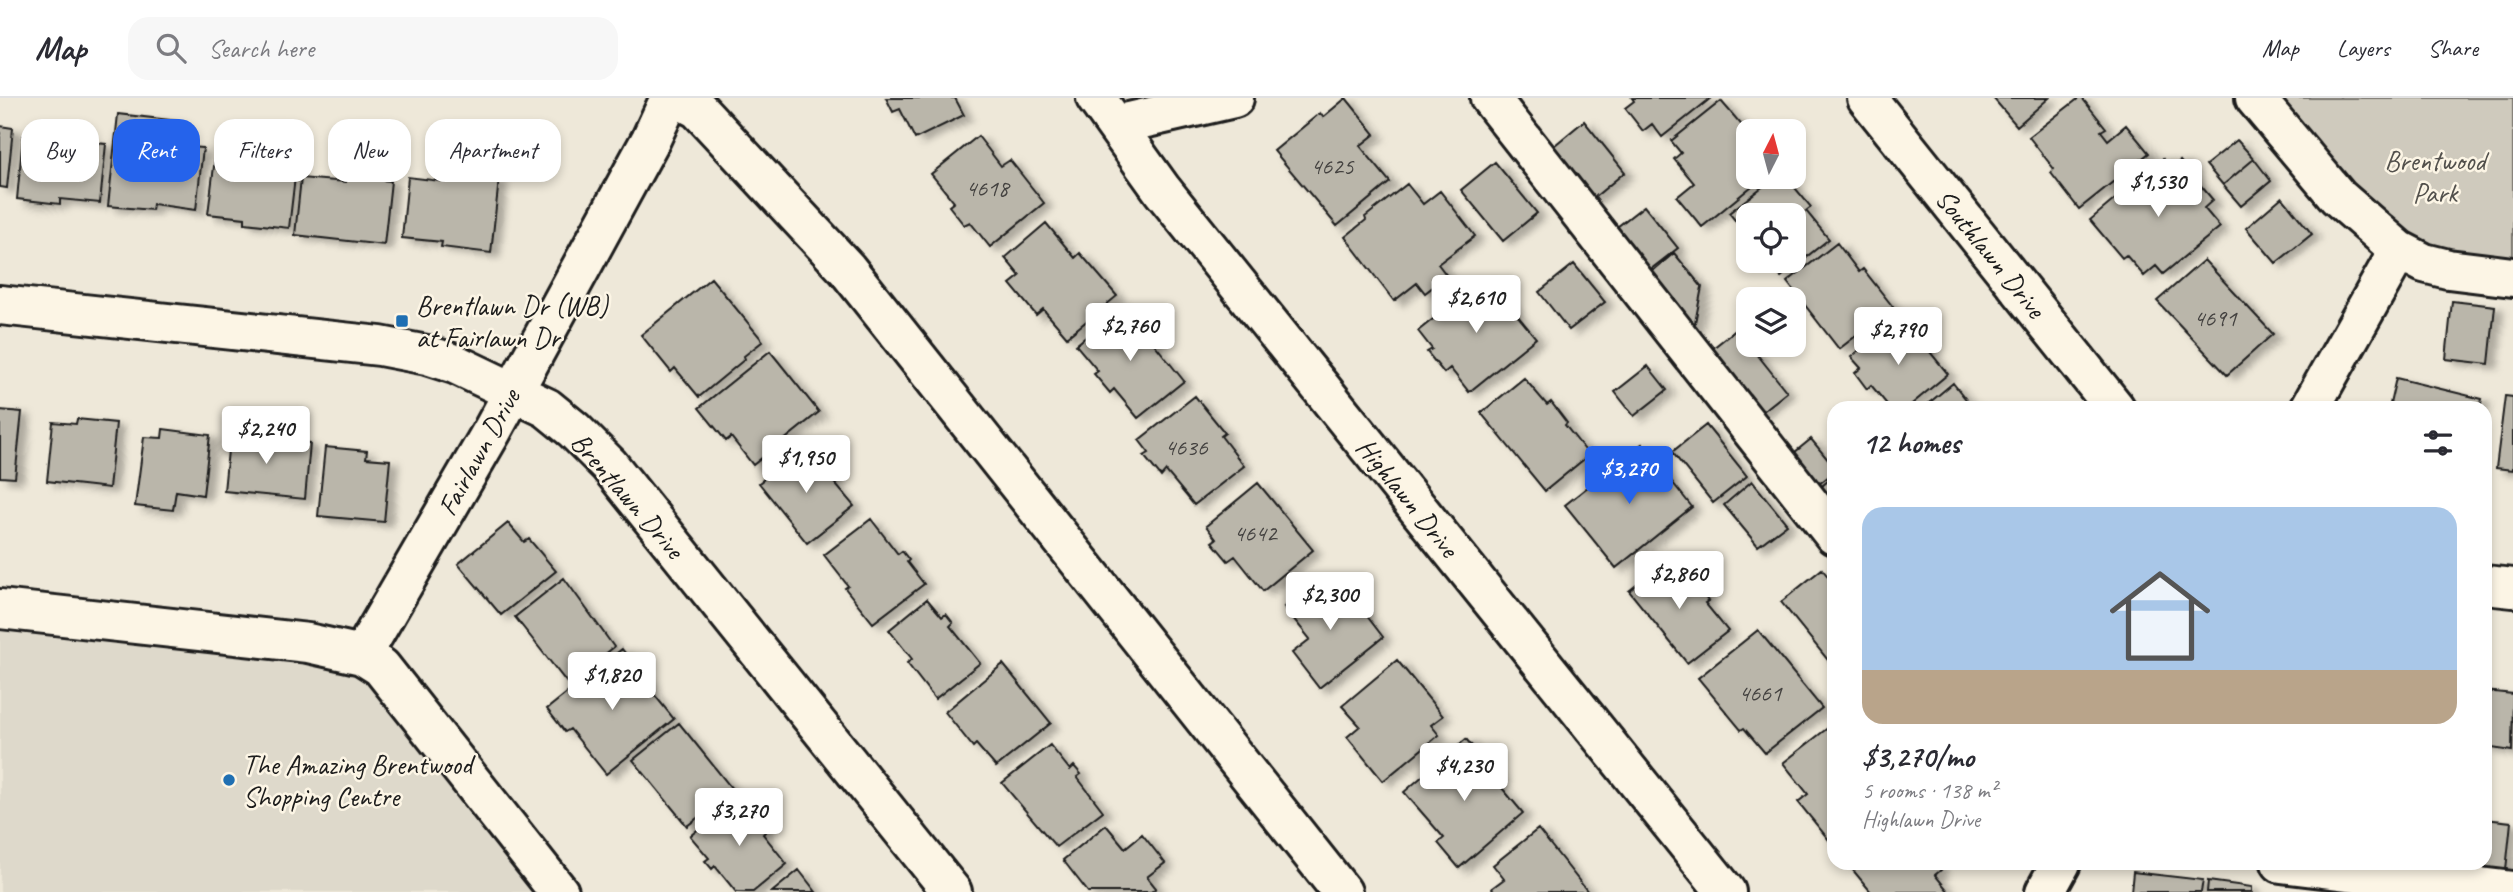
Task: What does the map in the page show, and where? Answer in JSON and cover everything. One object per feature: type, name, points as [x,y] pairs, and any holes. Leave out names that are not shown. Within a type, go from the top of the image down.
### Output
[{"type":"street","name":"Fairlawn Drive","points":[[362,655],[492,431],[670,98]]},
{"type":"street","points":[[677,98],[698,109],[847,269],[1342,892]]},
{"type":"street","points":[[1106,111],[1234,98]]},
{"type":"street","points":[[1490,98],[1827,527]]},
{"type":"street","name":"Southlawn Drive","points":[[1867,98],[2109,401]]},
{"type":"street","points":[[2255,98],[2338,197],[2399,250],[2424,263],[2448,269],[2513,277]]},
{"type":"street","name":"Highlawn Drive","points":[[1106,111],[1162,190],[1726,892]]},
{"type":"street","points":[[2314,401],[2399,250]]},
{"type":"street","name":"Brentlawn Drive","points":[[0,305],[380,346],[427,355],[456,365],[547,408],[609,465],[951,892]]},
{"type":"street","points":[[2492,586],[2513,588]]},
{"type":"street","points":[[0,609],[308,643],[362,655],[382,667],[559,892]]},
{"type":"street","points":[[2045,892],[2057,870]]},
{"type":"street","points":[[2339,870],[2513,891]]},
{"type":"shaded area","name":"The Amazing Brentwood Shopping Centre","points":[[0,608],[367,668],[550,892],[0,892]]},
{"type":"green space","name":"Brentwood Park","points":[[2255,98],[2513,98],[2513,277],[2448,269]]},
{"type":"building","points":[[886,98],[955,98],[964,115],[915,139],[900,109],[893,112]]},
{"type":"building","points":[[1346,98],[1375,134],[1360,146],[1390,182],[1337,226],[1274,151],[1320,113],[1323,117]]},
{"type":"building","points":[[1632,98],[1711,98],[1662,137],[1652,124],[1643,131],[1625,108],[1634,101]]},
{"type":"building","points":[[1993,98],[2049,98],[2017,126]]},
{"type":"building","points":[[2082,98],[2106,128],[2101,131],[2108,140],[2126,125],[2149,153],[2079,209],[2051,173],[2054,169],[2029,137]]},
{"type":"building","points":[[1721,101],[1736,119],[1736,189],[1748,189],[1702,227],[1677,197],[1694,183],[1674,159],[1681,153],[1671,141]]},
{"type":"building","points":[[118,114],[161,119],[117,119]]},
{"type":"building","points":[[1584,121],[1625,172],[1590,201],[1549,150]]},
{"type":"building","points":[[0,126],[13,128],[7,188],[0,187]]},
{"type":"building","points":[[978,136],[1001,166],[1010,160],[1044,203],[990,247],[970,222],[964,225],[949,206],[954,202],[931,174]]},
{"type":"building","points":[[2237,140],[2254,159],[2223,185],[2206,165]]},
{"type":"building","points":[[99,143],[106,144],[100,203],[60,199],[60,204],[17,199],[21,157],[21,182],[99,182]]},
{"type":"building","points":[[200,148],[203,148],[200,175]]},
{"type":"building","points":[[2163,159],[2170,169],[2180,161],[2213,200],[2204,208],[2220,227],[2163,274],[2156,266],[2144,276],[2126,255],[2122,258],[2090,220]]},
{"type":"building","points":[[2254,159],[2271,181],[2241,206],[2223,185]]},
{"type":"building","points":[[113,160],[113,182],[199,182],[196,210],[153,204],[152,210],[108,206]]},
{"type":"building","points":[[1495,162],[1537,213],[1503,241],[1461,190]]},
{"type":"building","points":[[214,166],[214,182],[294,182],[289,228],[245,223],[245,218],[208,214]]},
{"type":"building","points":[[411,177],[425,179],[425,182],[499,182],[491,253],[441,247],[442,242],[402,238],[408,182],[411,182]]},
{"type":"building","points":[[314,179],[328,182],[391,182],[384,245],[295,235],[301,182],[314,182]]},
{"type":"building","points":[[1407,184],[1423,204],[1440,191],[1475,236],[1438,264],[1447,276],[1425,293],[1417,283],[1394,301],[1345,237],[1366,220],[1365,217]]},
{"type":"building","points":[[1760,189],[1796,189],[1811,207],[1806,211],[1806,203],[1742,203]]},
{"type":"building","points":[[2282,197],[2312,234],[2276,263],[2246,228]]},
{"type":"building","points":[[1644,206],[1678,248],[1642,276],[1608,234]]},
{"type":"building","points":[[1736,208],[1736,221],[1729,213]]},
{"type":"building","points":[[1806,211],[1829,239],[1806,257]]},
{"type":"building","points":[[1046,223],[1075,258],[1080,253],[1117,296],[1067,337],[1043,309],[1036,315],[1010,284],[1020,276],[1005,258]]},
{"type":"building","points":[[1837,243],[1859,272],[1863,269],[1893,307],[1839,349],[1806,306],[1806,287],[1791,287],[1787,282],[1799,273],[1806,273],[1806,267]]},
{"type":"building","points":[[1674,253],[1702,287],[1693,333],[1648,275]]},
{"type":"building","points":[[2204,260],[2273,334],[2227,375],[2157,301]]},
{"type":"building","points":[[1574,264],[1605,302],[1569,330],[1539,292]]},
{"type":"building","points":[[1486,277],[1536,338],[1469,392],[1450,368],[1444,373],[1427,352],[1432,349],[1418,331]]},
{"type":"building","points":[[711,278],[763,341],[699,397],[675,368],[671,372],[641,335]]},
{"type":"building","points":[[2452,301],[2495,306],[2489,364],[2446,359]]},
{"type":"building","points":[[1124,306],[1184,381],[1138,418],[1114,389],[1110,393],[1094,374],[1098,371],[1076,345]]},
{"type":"building","points":[[1897,320],[1913,340],[1918,337],[1948,374],[1915,401],[1884,401],[1871,385],[1867,389],[1855,373],[1861,368],[1851,357]]},
{"type":"building","points":[[1736,330],[1736,357],[1759,357],[1787,392],[1758,415],[1708,352]]},
{"type":"building","points":[[770,351],[819,412],[753,465],[731,437],[726,441],[699,408]]},
{"type":"building","points":[[1648,366],[1667,390],[1634,416],[1615,392]]},
{"type":"building","points":[[1524,378],[1547,405],[1551,402],[1589,455],[1545,491],[1481,413]]},
{"type":"building","points":[[2396,378],[2482,399],[2482,401],[2391,401]]},
{"type":"building","points":[[1953,383],[1967,401],[1931,401]]},
{"type":"building","points":[[1195,396],[1225,433],[1221,436],[1244,466],[1194,505],[1166,471],[1161,477],[1144,456],[1149,453],[1139,440]]},
{"type":"building","points":[[2505,396],[2513,397],[2513,470],[2496,468]]},
{"type":"building","points":[[0,410],[22,412],[15,478],[0,477]]},
{"type":"building","points":[[77,419],[116,423],[109,488],[47,481],[53,422],[76,424]]},
{"type":"building","points":[[1706,425],[1747,476],[1713,503],[1672,452]]},
{"type":"building","points":[[163,429],[210,435],[203,495],[176,491],[173,510],[135,506],[144,437],[162,438]]},
{"type":"building","points":[[230,430],[310,443],[305,499],[224,491]]},
{"type":"building","points":[[1811,439],[1827,458],[1827,478],[1814,488],[1789,457]]},
{"type":"building","points":[[1642,444],[1692,507],[1616,568],[1565,505]]},
{"type":"building","points":[[325,447],[367,451],[366,458],[390,460],[384,522],[318,516]]},
{"type":"building","points":[[804,447],[821,468],[824,466],[833,476],[831,479],[854,506],[807,543],[759,483]]},
{"type":"building","points":[[1752,481],[1787,524],[1758,546],[1724,505]]},
{"type":"building","points":[[1827,482],[1827,504],[1816,491]]},
{"type":"building","points":[[1258,483],[1313,550],[1263,591],[1235,556],[1228,561],[1212,542],[1216,539],[1206,526]]},
{"type":"building","points":[[871,519],[898,554],[902,551],[924,584],[873,623],[845,588],[848,586],[824,555]]},
{"type":"building","points":[[508,523],[524,542],[529,539],[556,571],[501,615],[458,564]]},
{"type":"building","points":[[1669,559],[1688,583],[1692,580],[1708,601],[1705,603],[1728,631],[1687,663],[1629,591]]},
{"type":"building","points":[[1822,569],[1827,575],[1827,659],[1781,602]]},
{"type":"building","points":[[564,578],[614,647],[568,684],[515,617]]},
{"type":"building","points":[[1319,580],[1338,604],[1350,594],[1383,637],[1319,688],[1292,653],[1310,639],[1284,607]]},
{"type":"building","points":[[927,599],[942,617],[946,614],[953,623],[950,626],[980,663],[935,699],[907,663],[912,659],[889,630]]},
{"type":"building","points":[[1758,630],[1822,708],[1765,753],[1744,728],[1741,730],[1698,678]]},
{"type":"building","points":[[622,649],[674,719],[606,774],[570,729],[565,732],[547,709]]},
{"type":"building","points":[[1397,660],[1443,716],[1431,725],[1439,735],[1383,781],[1347,737],[1360,726],[1342,706]]},
{"type":"building","points":[[1003,664],[1051,723],[996,767],[976,744],[973,747],[945,712]]},
{"type":"building","points":[[2492,692],[2513,694],[2512,751],[2492,748]]},
{"type":"building","points":[[679,723],[733,790],[687,826],[633,760]]},
{"type":"building","points":[[1827,728],[1827,838],[1798,802],[1808,794],[1783,763]]},
{"type":"building","points":[[1466,739],[1500,779],[1497,782],[1523,813],[1459,868],[1438,843],[1444,838],[1404,792]]},
{"type":"building","points":[[1050,745],[1070,770],[1074,766],[1081,774],[1077,777],[1103,811],[1056,847],[1002,783]]},
{"type":"building","points":[[738,797],[766,831],[763,834],[787,864],[753,892],[736,892],[715,866],[712,869],[705,861],[709,858],[690,836]]},
{"type":"building","points":[[2492,820],[2511,822],[2506,870],[2492,868]]},
{"type":"building","points":[[1106,825],[1125,848],[1142,834],[1165,863],[1147,877],[1156,888],[1151,892],[1088,892],[1063,860]]},
{"type":"building","points":[[1538,829],[1588,892],[1495,892],[1492,888],[1504,879],[1493,865]]},
{"type":"building","points":[[799,870],[816,892],[772,892]]},
{"type":"building","points":[[1853,870],[1941,870],[1935,875],[1949,892],[1871,892]]},
{"type":"building","points":[[2133,872],[2203,880],[2201,892],[2131,892]]},
{"type":"building","points":[[2208,881],[2252,887],[2252,892],[2207,892]]},
{"type":"place","name":"Brentlawn Dr (WB) at Fairlawn Dr","points":[[402,321]]},
{"type":"place","name":"The Amazing Brentwood Shopping Centre","points":[[229,780]]}]
